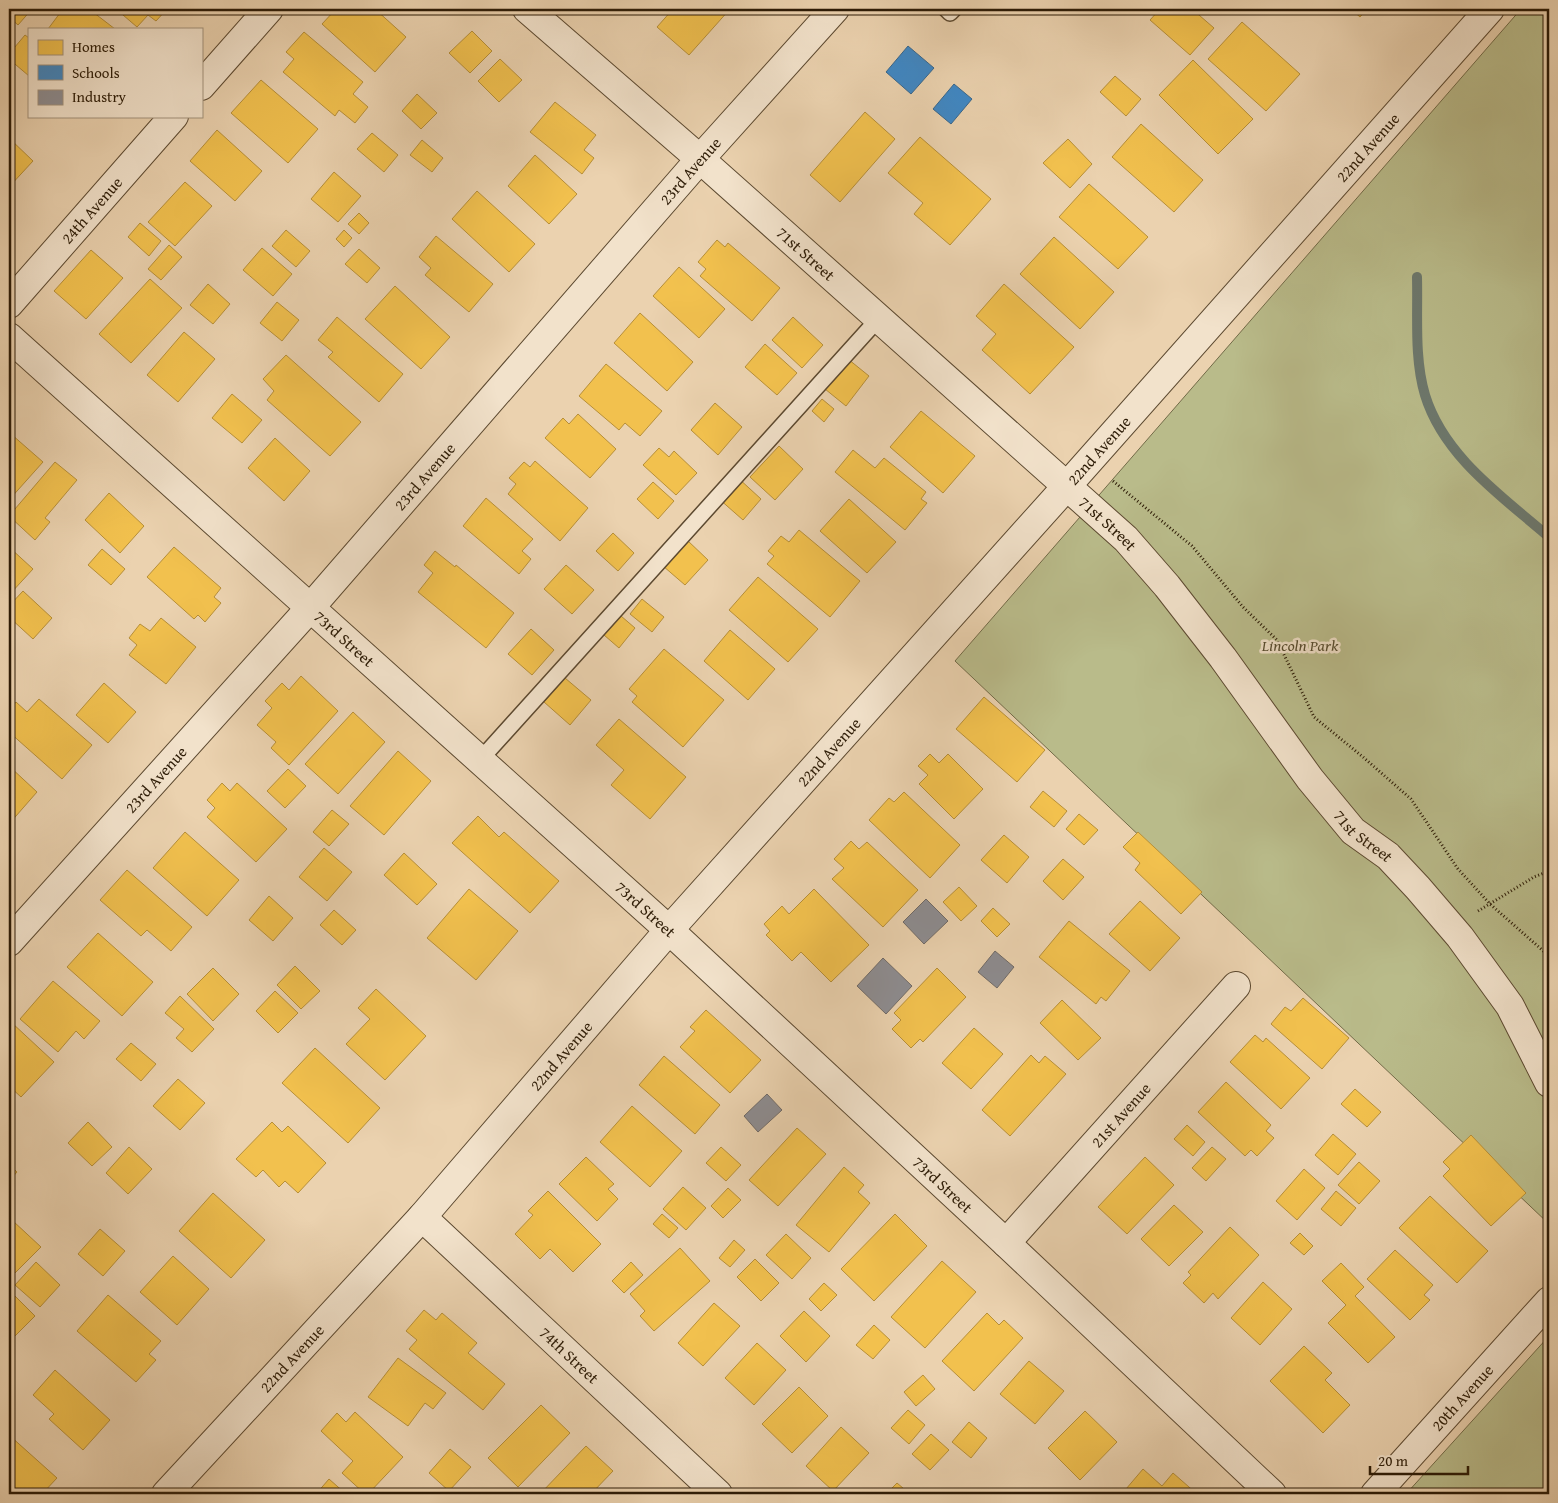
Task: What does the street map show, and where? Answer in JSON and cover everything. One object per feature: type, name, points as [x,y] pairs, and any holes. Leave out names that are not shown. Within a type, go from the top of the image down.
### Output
[{"type":"street","points":[[202,85],[269,9]]},
{"type":"street","name":"71st Street","points":[[527,9],[700,159],[1126,539],[1167,586],[1223,658],[1310,779],[1353,831],[1388,856],[1460,937],[1510,1006],[1549,1083]]},
{"type":"street","name":"23rd Avenue","points":[[9,942],[310,608],[700,159],[836,9]]},
{"type":"street","name":"22nd Avenue","points":[[166,1494],[422,1217],[669,930],[1066,487],[1490,9]]},
{"type":"street","name":"24th Avenue","points":[[9,304],[172,118]]},
{"type":"street","name":"73rd Street","points":[[9,337],[669,930],[1006,1243],[1272,1494]]},
{"type":"street","name":"21st Avenue","points":[[1006,1243],[1236,986]]},
{"type":"street","name":"74th Street","points":[[422,1217],[718,1494]]},
{"type":"street","name":"20th Avenue","points":[[1376,1494],[1549,1301]]},
{"type":"lane","points":[[946,9],[950,13],[954,9]]},
{"type":"lane","points":[[480,760],[879,318]]},
{"type":"path","points":[[1089,461],[1192,546],[1243,608],[1277,640],[1314,717],[1364,757],[1410,799],[1458,869],[1490,904],[1549,956]]},
{"type":"path","points":[[1549,637],[1545,693],[1549,726]]},
{"type":"path","points":[[1460,937],[1477,912],[1534,877],[1549,872]]},
{"type":"green space","name":"Lincoln Park","points":[[1521,9],[1549,9],[1549,1224],[955,661]]},
{"type":"green space","points":[[1549,1336],[1549,1494],[1406,1494]]},
{"type":"building: Homes","points":[[9,9],[32,9],[18,25],[9,17]]},
{"type":"building: Homes","points":[[63,9],[89,9],[114,28],[49,28]]},
{"type":"building: Homes","points":[[116,9],[167,9],[156,21],[148,15],[137,27]]},
{"type":"building: Homes","points":[[334,9],[375,9],[406,37],[375,72],[322,24]]},
{"type":"building: Homes","points":[[673,9],[730,9],[689,55],[657,27]]},
{"type":"building: Homes","points":[[1160,9],[1192,9],[1214,28],[1190,55],[1150,20]]},
{"type":"building: Homes","points":[[1351,9],[1367,9],[1360,17]]},
{"type":"building: Homes","points":[[1242,22],[1300,74],[1266,111],[1208,59]]},
{"type":"building: Homes","points":[[472,31],[492,51],[470,73],[449,53]]},
{"type":"building: Homes","points":[[304,32],[363,82],[353,94],[368,107],[355,123],[339,110],[335,116],[283,72],[294,59],[286,52]]},
{"type":"building: Homes","points":[[25,35],[28,37],[28,75],[9,59],[9,54]]},
{"type":"building: Homes","points":[[500,59],[522,80],[499,102],[478,81]]},
{"type":"building: Homes","points":[[1193,60],[1253,119],[1218,154],[1159,95]]},
{"type":"building: Homes","points":[[1115,76],[1141,99],[1126,116],[1100,92]]},
{"type":"building: Homes","points":[[261,80],[318,129],[288,163],[231,113]]},
{"type":"building: Homes","points":[[417,94],[437,113],[421,129],[402,111]]},
{"type":"building: Homes","points":[[555,102],[596,135],[584,150],[594,158],[582,174],[530,132]]},
{"type":"building: Homes","points":[[865,112],[895,139],[840,202],[810,175]]},
{"type":"building: Homes","points":[[1141,124],[1203,180],[1174,212],[1112,157]]},
{"type":"building: Homes","points":[[217,130],[262,171],[235,201],[190,161]]},
{"type":"building: Homes","points":[[372,133],[398,155],[384,172],[357,149]]},
{"type":"building: Homes","points":[[920,137],[991,199],[950,245],[914,214],[923,203],[888,173]]},
{"type":"building: Homes","points":[[9,138],[33,161],[9,187]]},
{"type":"building: Homes","points":[[1068,139],[1092,164],[1070,188],[1043,163]]},
{"type":"building: Homes","points":[[422,140],[443,158],[432,172],[410,155]]},
{"type":"building: Homes","points":[[535,155],[577,194],[549,224],[508,186]]},
{"type":"building: Homes","points":[[334,172],[361,196],[338,222],[311,199]]},
{"type":"building: Homes","points":[[185,182],[212,206],[175,246],[148,222]]},
{"type":"building: Homes","points":[[1089,184],[1148,237],[1118,269],[1059,217]]},
{"type":"building: Homes","points":[[477,191],[535,244],[509,272],[452,219]]},
{"type":"building: Homes","points":[[359,213],[369,223],[359,234],[348,224]]},
{"type":"building: Homes","points":[[140,223],[161,241],[149,256],[128,237]]},
{"type":"building: Homes","points":[[286,230],[310,251],[296,267],[272,246]]},
{"type":"building: Homes","points":[[344,230],[352,238],[344,247],[336,239]]},
{"type":"building: Homes","points":[[436,236],[493,284],[469,312],[425,275],[431,268],[419,257]]},
{"type":"building: Homes","points":[[1054,237],[1114,292],[1080,329],[1020,274]]},
{"type":"building: Homes","points":[[717,240],[725,247],[728,243],[780,288],[752,321],[700,276],[706,269],[698,262]]},
{"type":"building: Homes","points":[[169,245],[182,257],[161,280],[148,269]]},
{"type":"building: Homes","points":[[262,248],[292,274],[273,296],[243,270]]},
{"type":"building: Homes","points":[[359,249],[380,268],[367,283],[345,264]]},
{"type":"building: Homes","points":[[91,250],[123,278],[86,319],[54,291]]},
{"type":"building: Homes","points":[[679,267],[725,309],[699,338],[653,296]]},
{"type":"building: Homes","points":[[150,279],[182,308],[131,363],[99,334]]},
{"type":"building: Homes","points":[[208,284],[230,304],[213,324],[190,305]]},
{"type":"building: Homes","points":[[1004,284],[1074,347],[1030,394],[982,350],[996,334],[976,316]]},
{"type":"building: Homes","points":[[395,286],[450,337],[421,369],[365,319]]},
{"type":"building: Homes","points":[[277,302],[299,320],[282,341],[260,323]]},
{"type":"building: Homes","points":[[640,313],[693,362],[667,391],[614,343]]},
{"type":"building: Homes","points":[[337,317],[403,374],[379,402],[328,357],[333,352],[318,340]]},
{"type":"building: Homes","points":[[793,317],[823,345],[802,368],[772,340]]},
{"type":"building: Homes","points":[[184,332],[215,359],[178,402],[147,375]]},
{"type":"building: Homes","points":[[765,344],[797,373],[777,395],[745,367]]},
{"type":"building: Homes","points":[[286,355],[361,422],[330,456],[267,400],[274,391],[263,379]]},
{"type":"building: Homes","points":[[848,359],[869,376],[846,406],[825,389]]},
{"type":"building: Homes","points":[[606,364],[662,411],[640,436],[625,423],[619,430],[579,396]]},
{"type":"building: Homes","points":[[232,394],[262,420],[242,443],[212,418]]},
{"type":"building: Homes","points":[[822,399],[834,409],[824,422],[812,411]]},
{"type":"building: Homes","points":[[715,403],[742,427],[718,455],[691,430]]},
{"type":"building: Homes","points":[[921,411],[975,456],[943,493],[890,447]]},
{"type":"building: Homes","points":[[578,414],[616,449],[590,478],[545,438],[563,418],[569,424]]},
{"type":"building: Homes","points":[[11,434],[43,462],[9,500],[9,437]]},
{"type":"building: Homes","points":[[275,438],[310,471],[284,501],[248,468]]},
{"type":"building: Homes","points":[[779,446],[803,469],[775,500],[750,477]]},
{"type":"building: Homes","points":[[659,448],[669,457],[674,451],[697,473],[676,495],[643,465]]},
{"type":"building: Homes","points":[[853,450],[875,468],[884,458],[926,492],[921,499],[927,503],[905,530],[835,472]]},
{"type":"building: Homes","points":[[535,461],[588,508],[560,541],[508,494],[516,484],[509,478],[524,462],[530,467]]},
{"type":"building: Homes","points":[[55,462],[77,480],[45,518],[50,522],[35,540],[9,516]]},
{"type":"building: Homes","points":[[737,477],[761,499],[743,520],[718,498]]},
{"type":"building: Homes","points":[[653,482],[674,501],[658,519],[637,499]]},
{"type":"building: Homes","points":[[109,493],[144,526],[120,553],[85,520]]},
{"type":"building: Homes","points":[[486,498],[533,539],[522,551],[531,559],[519,574],[463,526]]},
{"type":"building: Homes","points":[[849,499],[896,542],[867,573],[820,531]]},
{"type":"building: Homes","points":[[799,530],[860,581],[830,617],[767,564],[774,556],[768,551],[781,536],[789,542]]},
{"type":"building: Homes","points":[[613,533],[634,553],[618,571],[596,551]]},
{"type":"building: Homes","points":[[687,540],[708,560],[685,585],[663,566]]},
{"type":"building: Homes","points":[[9,547],[33,569],[10,594],[9,593]]},
{"type":"building: Homes","points":[[174,547],[221,588],[214,597],[221,603],[205,622],[198,615],[194,619],[147,577]]},
{"type":"building: Homes","points":[[102,549],[125,569],[111,585],[88,565]]},
{"type":"building: Homes","points":[[435,551],[455,567],[456,565],[514,613],[486,648],[418,592],[433,573],[424,565]]},
{"type":"building: Homes","points":[[566,565],[594,590],[572,614],[544,589]]},
{"type":"building: Homes","points":[[758,577],[818,629],[788,662],[729,610]]},
{"type":"building: Homes","points":[[23,591],[52,618],[33,639],[9,617],[9,606]]},
{"type":"building: Homes","points":[[642,599],[664,617],[652,632],[630,614]]},
{"type":"building: Homes","points":[[621,616],[635,628],[619,648],[604,635]]},
{"type":"building: Homes","points":[[161,618],[196,647],[166,684],[129,655],[137,645],[129,638],[140,624],[150,631]]},
{"type":"building: Homes","points":[[531,629],[554,650],[532,675],[508,654]]},
{"type":"building: Homes","points":[[730,630],[775,669],[748,700],[704,661]]},
{"type":"building: Homes","points":[[664,649],[724,700],[683,747],[632,702],[637,696],[629,689]]},
{"type":"building: Homes","points":[[301,676],[338,711],[289,765],[271,748],[276,742],[257,725],[272,708],[265,701],[282,683],[289,690]]},
{"type":"building: Homes","points":[[565,678],[591,700],[570,725],[544,702]]},
{"type":"building: Homes","points":[[104,683],[136,712],[108,743],[76,715]]},
{"type":"building: Homes","points":[[984,697],[1045,750],[1017,782],[956,729]]},
{"type":"building: Homes","points":[[39,699],[92,745],[62,779],[9,732],[9,711],[16,702],[27,712]]},
{"type":"building: Homes","points":[[353,712],[385,742],[338,794],[305,764]]},
{"type":"building: Homes","points":[[619,719],[686,777],[650,819],[611,785],[624,770],[596,745]]},
{"type":"building: Homes","points":[[398,751],[431,781],[384,835],[350,806]]},
{"type":"building: Homes","points":[[930,754],[939,763],[948,754],[983,789],[954,819],[919,784],[928,775],[918,766]]},
{"type":"building: Homes","points":[[9,766],[37,792],[9,824]]},
{"type":"building: Homes","points":[[288,769],[306,786],[285,808],[267,791]]},
{"type":"building: Homes","points":[[222,783],[230,791],[237,783],[287,829],[256,862],[207,817],[215,808],[207,800]]},
{"type":"building: Homes","points":[[1043,791],[1067,811],[1054,827],[1030,807]]},
{"type":"building: Homes","points":[[904,792],[960,845],[930,878],[869,820],[889,798],[894,802]]},
{"type":"building: Homes","points":[[332,810],[349,824],[329,846],[313,832]]},
{"type":"building: Homes","points":[[1079,814],[1098,830],[1084,845],[1066,829]]},
{"type":"building: Homes","points":[[478,816],[499,837],[504,832],[559,881],[530,913],[452,843]]},
{"type":"building: Homes","points":[[185,832],[239,880],[207,916],[153,868]]},
{"type":"building: Homes","points":[[1138,832],[1202,892],[1181,914],[1135,870],[1140,863],[1123,847]]},
{"type":"building: Homes","points":[[1004,835],[1029,857],[1007,883],[981,860]]},
{"type":"building: Homes","points":[[851,841],[859,849],[867,842],[918,890],[883,927],[832,879],[844,868],[834,859]]},
{"type":"building: Homes","points":[[324,848],[352,872],[327,901],[299,877]]},
{"type":"building: Homes","points":[[404,853],[437,884],[417,905],[384,875]]},
{"type":"building: Homes","points":[[1063,859],[1084,877],[1063,900],[1043,881]]},
{"type":"building: Homes","points":[[127,870],[192,927],[171,951],[147,930],[141,936],[100,900]]},
{"type":"building: Homes","points":[[959,887],[977,906],[961,921],[943,902]]},
{"type":"building: Homes","points":[[469,889],[518,931],[476,980],[427,938]]},
{"type":"building: Homes","points":[[814,889],[869,945],[831,982],[801,952],[792,961],[766,935],[770,931],[764,924],[782,906],[789,914]]},
{"type":"building: Homes","points":[[269,896],[293,918],[273,941],[249,920]]},
{"type":"building: Homes","points":[[1140,901],[1180,938],[1150,971],[1109,934]]},
{"type":"building: Homes","points":[[993,908],[1010,924],[997,937],[981,921]]},
{"type":"building: Homes","points":[[334,910],[356,930],[342,945],[320,925]]},
{"type":"building: Homes","points":[[1069,921],[1130,971],[1106,1001],[1101,997],[1096,1004],[1039,957]]},
{"type":"building: Homes","points":[[98,933],[153,982],[122,1016],[67,967]]},
{"type":"building: Homes","points":[[295,966],[320,991],[301,1009],[277,985]]},
{"type":"building: Homes","points":[[213,968],[239,994],[213,1021],[187,994]]},
{"type":"building: Homes","points":[[937,968],[966,997],[923,1042],[920,1039],[911,1048],[892,1029],[901,1020],[894,1013]]},
{"type":"building: Homes","points":[[53,981],[100,1021],[84,1039],[76,1031],[58,1052],[20,1019]]},
{"type":"building: Homes","points":[[376,989],[426,1036],[385,1080],[346,1044],[370,1019],[358,1008]]},
{"type":"building: Homes","points":[[275,991],[298,1013],[278,1033],[256,1011]]},
{"type":"building: Homes","points":[[180,996],[214,1029],[192,1052],[176,1038],[184,1029],[165,1013]]},
{"type":"building: Homes","points":[[1303,998],[1349,1038],[1322,1069],[1271,1024],[1285,1007],[1291,1011]]},
{"type":"building: Homes","points":[[1062,1000],[1101,1038],[1078,1060],[1040,1023]]},
{"type":"building: Homes","points":[[706,1010],[761,1060],[730,1093],[680,1047],[695,1031],[690,1027]]},
{"type":"building: Homes","points":[[11,1022],[54,1062],[21,1097],[9,1086],[9,1024]]},
{"type":"building: Homes","points":[[974,1028],[1003,1054],[971,1089],[942,1063]]},
{"type":"building: Homes","points":[[1255,1035],[1263,1042],[1266,1038],[1310,1078],[1281,1109],[1230,1062]]},
{"type":"building: Homes","points":[[131,1043],[156,1064],[141,1081],[116,1059]]},
{"type":"building: Homes","points":[[315,1048],[380,1108],[348,1143],[282,1083]]},
{"type":"building: Homes","points":[[1031,1055],[1039,1063],[1045,1056],[1066,1074],[1010,1136],[982,1110]]},
{"type":"building: Homes","points":[[664,1056],[720,1105],[695,1134],[639,1085]]},
{"type":"building: Homes","points":[[178,1079],[205,1103],[180,1130],[153,1106]]},
{"type":"building: Homes","points":[[1226,1082],[1271,1125],[1266,1131],[1274,1138],[1257,1156],[1251,1150],[1245,1156],[1198,1112]]},
{"type":"building: Homes","points":[[1355,1089],[1381,1112],[1367,1127],[1341,1104]]},
{"type":"building: Homes","points":[[632,1106],[682,1151],[650,1187],[600,1142]]},
{"type":"building: Homes","points":[[88,1122],[112,1147],[92,1166],[68,1143]]},
{"type":"building: Homes","points":[[272,1122],[282,1132],[288,1126],[326,1163],[298,1193],[285,1181],[279,1187],[263,1170],[256,1177],[236,1159]]},
{"type":"building: Homes","points":[[1187,1125],[1205,1142],[1193,1156],[1174,1139]]},
{"type":"building: Homes","points":[[797,1128],[826,1154],[778,1206],[749,1180]]},
{"type":"building: Homes","points":[[1333,1134],[1356,1154],[1338,1175],[1315,1155]]},
{"type":"building: Homes","points":[[1471,1135],[1526,1193],[1491,1226],[1443,1176],[1450,1169],[1443,1162]]},
{"type":"building: Homes","points":[[129,1147],[152,1169],[128,1194],[106,1173]]},
{"type":"building: Homes","points":[[721,1147],[741,1165],[726,1181],[706,1163]]},
{"type":"building: Homes","points":[[1212,1147],[1226,1159],[1206,1181],[1192,1168]]},
{"type":"building: Homes","points":[[586,1157],[614,1184],[608,1189],[618,1199],[597,1221],[559,1184]]},
{"type":"building: Homes","points":[[1145,1157],[1174,1185],[1127,1234],[1098,1207]]},
{"type":"building: Homes","points":[[1359,1162],[1380,1181],[1359,1204],[1338,1185]]},
{"type":"building: Homes","points":[[9,1164],[17,1172],[9,1181]]},
{"type":"building: Homes","points":[[844,1167],[864,1185],[858,1192],[870,1203],[829,1252],[796,1225]]},
{"type":"building: Homes","points":[[1304,1169],[1325,1188],[1297,1220],[1276,1201]]},
{"type":"building: Homes","points":[[683,1187],[706,1208],[686,1230],[663,1209]]},
{"type":"building: Homes","points":[[728,1188],[741,1200],[723,1218],[711,1206]]},
{"type":"building: Homes","points":[[548,1191],[601,1244],[573,1272],[550,1249],[540,1259],[515,1234],[533,1215],[528,1211]]},
{"type":"building: Homes","points":[[1336,1191],[1356,1208],[1341,1226],[1321,1209]]},
{"type":"building: Homes","points":[[213,1193],[265,1240],[231,1278],[179,1231]]},
{"type":"building: Homes","points":[[1430,1196],[1488,1251],[1457,1283],[1399,1228]]},
{"type":"building: Homes","points":[[1174,1205],[1203,1232],[1169,1266],[1141,1239]]},
{"type":"building: Homes","points":[[662,1214],[678,1228],[669,1238],[653,1224]]},
{"type":"building: Homes","points":[[895,1214],[927,1246],[874,1301],[841,1269]]},
{"type":"building: Homes","points":[[13,1221],[41,1247],[15,1273],[9,1266],[9,1225]]},
{"type":"building: Homes","points":[[1230,1227],[1259,1255],[1218,1299],[1213,1293],[1204,1303],[1183,1283],[1191,1275],[1188,1272]]},
{"type":"building: Homes","points":[[100,1229],[125,1251],[103,1276],[78,1254]]},
{"type":"building: Homes","points":[[1300,1233],[1313,1246],[1304,1255],[1290,1243]]},
{"type":"building: Homes","points":[[786,1234],[811,1258],[792,1279],[766,1255]]},
{"type":"building: Homes","points":[[734,1240],[745,1250],[730,1267],[719,1258]]},
{"type":"building: Homes","points":[[680,1248],[710,1281],[654,1331],[640,1316],[645,1311],[630,1294]]},
{"type":"building: Homes","points":[[1395,1250],[1433,1285],[1424,1295],[1430,1300],[1410,1320],[1367,1279]]},
{"type":"building: Homes","points":[[173,1256],[209,1289],[177,1325],[140,1292]]},
{"type":"building: Homes","points":[[755,1259],[779,1283],[761,1301],[737,1277]]},
{"type":"building: Homes","points":[[942,1261],[976,1292],[925,1348],[891,1317]]},
{"type":"building: Homes","points":[[36,1262],[60,1285],[40,1307],[15,1285]]},
{"type":"building: Homes","points":[[631,1262],[643,1275],[624,1293],[612,1281]]},
{"type":"building: Homes","points":[[1341,1263],[1364,1287],[1355,1296],[1395,1337],[1368,1363],[1328,1323],[1346,1305],[1322,1281]]},
{"type":"building: Homes","points":[[1263,1282],[1292,1309],[1260,1345],[1231,1318]]},
{"type":"building: Homes","points":[[824,1283],[837,1295],[821,1311],[809,1299]]},
{"type":"building: Homes","points":[[10,1291],[35,1316],[13,1338],[9,1334]]},
{"type":"building: Homes","points":[[108,1295],[161,1341],[149,1354],[156,1360],[136,1382],[77,1331]]},
{"type":"building: Homes","points":[[714,1303],[740,1326],[703,1366],[678,1343]]},
{"type":"building: Homes","points":[[424,1310],[436,1320],[442,1313],[477,1343],[468,1353],[505,1384],[483,1410],[409,1349],[417,1340],[406,1331]]},
{"type":"building: Homes","points":[[804,1311],[830,1336],[806,1362],[780,1336]]},
{"type":"building: Homes","points":[[987,1313],[999,1325],[1004,1320],[1023,1338],[974,1391],[942,1361]]},
{"type":"building: Homes","points":[[874,1325],[890,1340],[873,1359],[856,1345]]},
{"type":"building: Homes","points":[[757,1343],[786,1370],[754,1405],[725,1378]]},
{"type":"building: Homes","points":[[1304,1346],[1332,1373],[1325,1380],[1350,1405],[1323,1433],[1270,1381]]},
{"type":"building: Homes","points":[[398,1358],[446,1393],[433,1409],[425,1403],[408,1426],[368,1397]]},
{"type":"building: Homes","points":[[1029,1361],[1064,1391],[1035,1424],[1000,1394]]},
{"type":"building: Homes","points":[[55,1370],[110,1420],[83,1450],[49,1419],[54,1414],[33,1395]]},
{"type":"building: Homes","points":[[923,1375],[935,1389],[916,1406],[904,1392]]},
{"type":"building: Homes","points":[[799,1387],[828,1416],[792,1453],[762,1424]]},
{"type":"building: Homes","points":[[541,1405],[570,1433],[518,1487],[488,1458]]},
{"type":"building: Homes","points":[[908,1410],[925,1425],[909,1444],[891,1428]]},
{"type":"building: Homes","points":[[1085,1411],[1117,1442],[1080,1480],[1048,1448]]},
{"type":"building: Homes","points":[[355,1412],[403,1457],[368,1494],[365,1494],[342,1473],[353,1461],[321,1431],[337,1413],[346,1422]]},
{"type":"building: Homes","points":[[969,1422],[987,1438],[971,1458],[952,1442]]},
{"type":"building: Homes","points":[[841,1427],[869,1453],[833,1491],[806,1466]]},
{"type":"building: Homes","points":[[931,1434],[949,1450],[930,1470],[912,1454]]},
{"type":"building: Homes","points":[[9,1435],[57,1478],[42,1494],[9,1493]]},
{"type":"building: Homes","points":[[586,1446],[613,1471],[591,1494],[540,1494]]},
{"type":"building: Homes","points":[[450,1449],[471,1467],[449,1491],[429,1473]]},
{"type":"building: Homes","points":[[1143,1469],[1162,1486],[1173,1473],[1197,1494],[1132,1494],[1126,1489]]},
{"type":"building: Homes","points":[[329,1479],[346,1494],[316,1494]]},
{"type":"building: Homes","points":[[897,1483],[910,1494],[886,1494]]},
{"type":"building: Schools","points":[[908,46],[934,68],[911,94],[886,72]]},
{"type":"building: Schools","points":[[954,84],[972,99],[951,124],[933,109]]},
{"type":"building: Industry","points":[[926,899],[948,921],[924,944],[903,922]]},
{"type":"building: Industry","points":[[995,951],[1014,967],[997,988],[978,972]]},
{"type":"building: Industry","points":[[883,958],[912,986],[886,1014],[857,986]]},
{"type":"building: Industry","points":[[767,1094],[782,1110],[758,1132],[744,1116]]},
{"type":"waterway","points":[[1417,277],[1419,366],[1425,395],[1434,417],[1460,457],[1495,491],[1549,537]]}]
